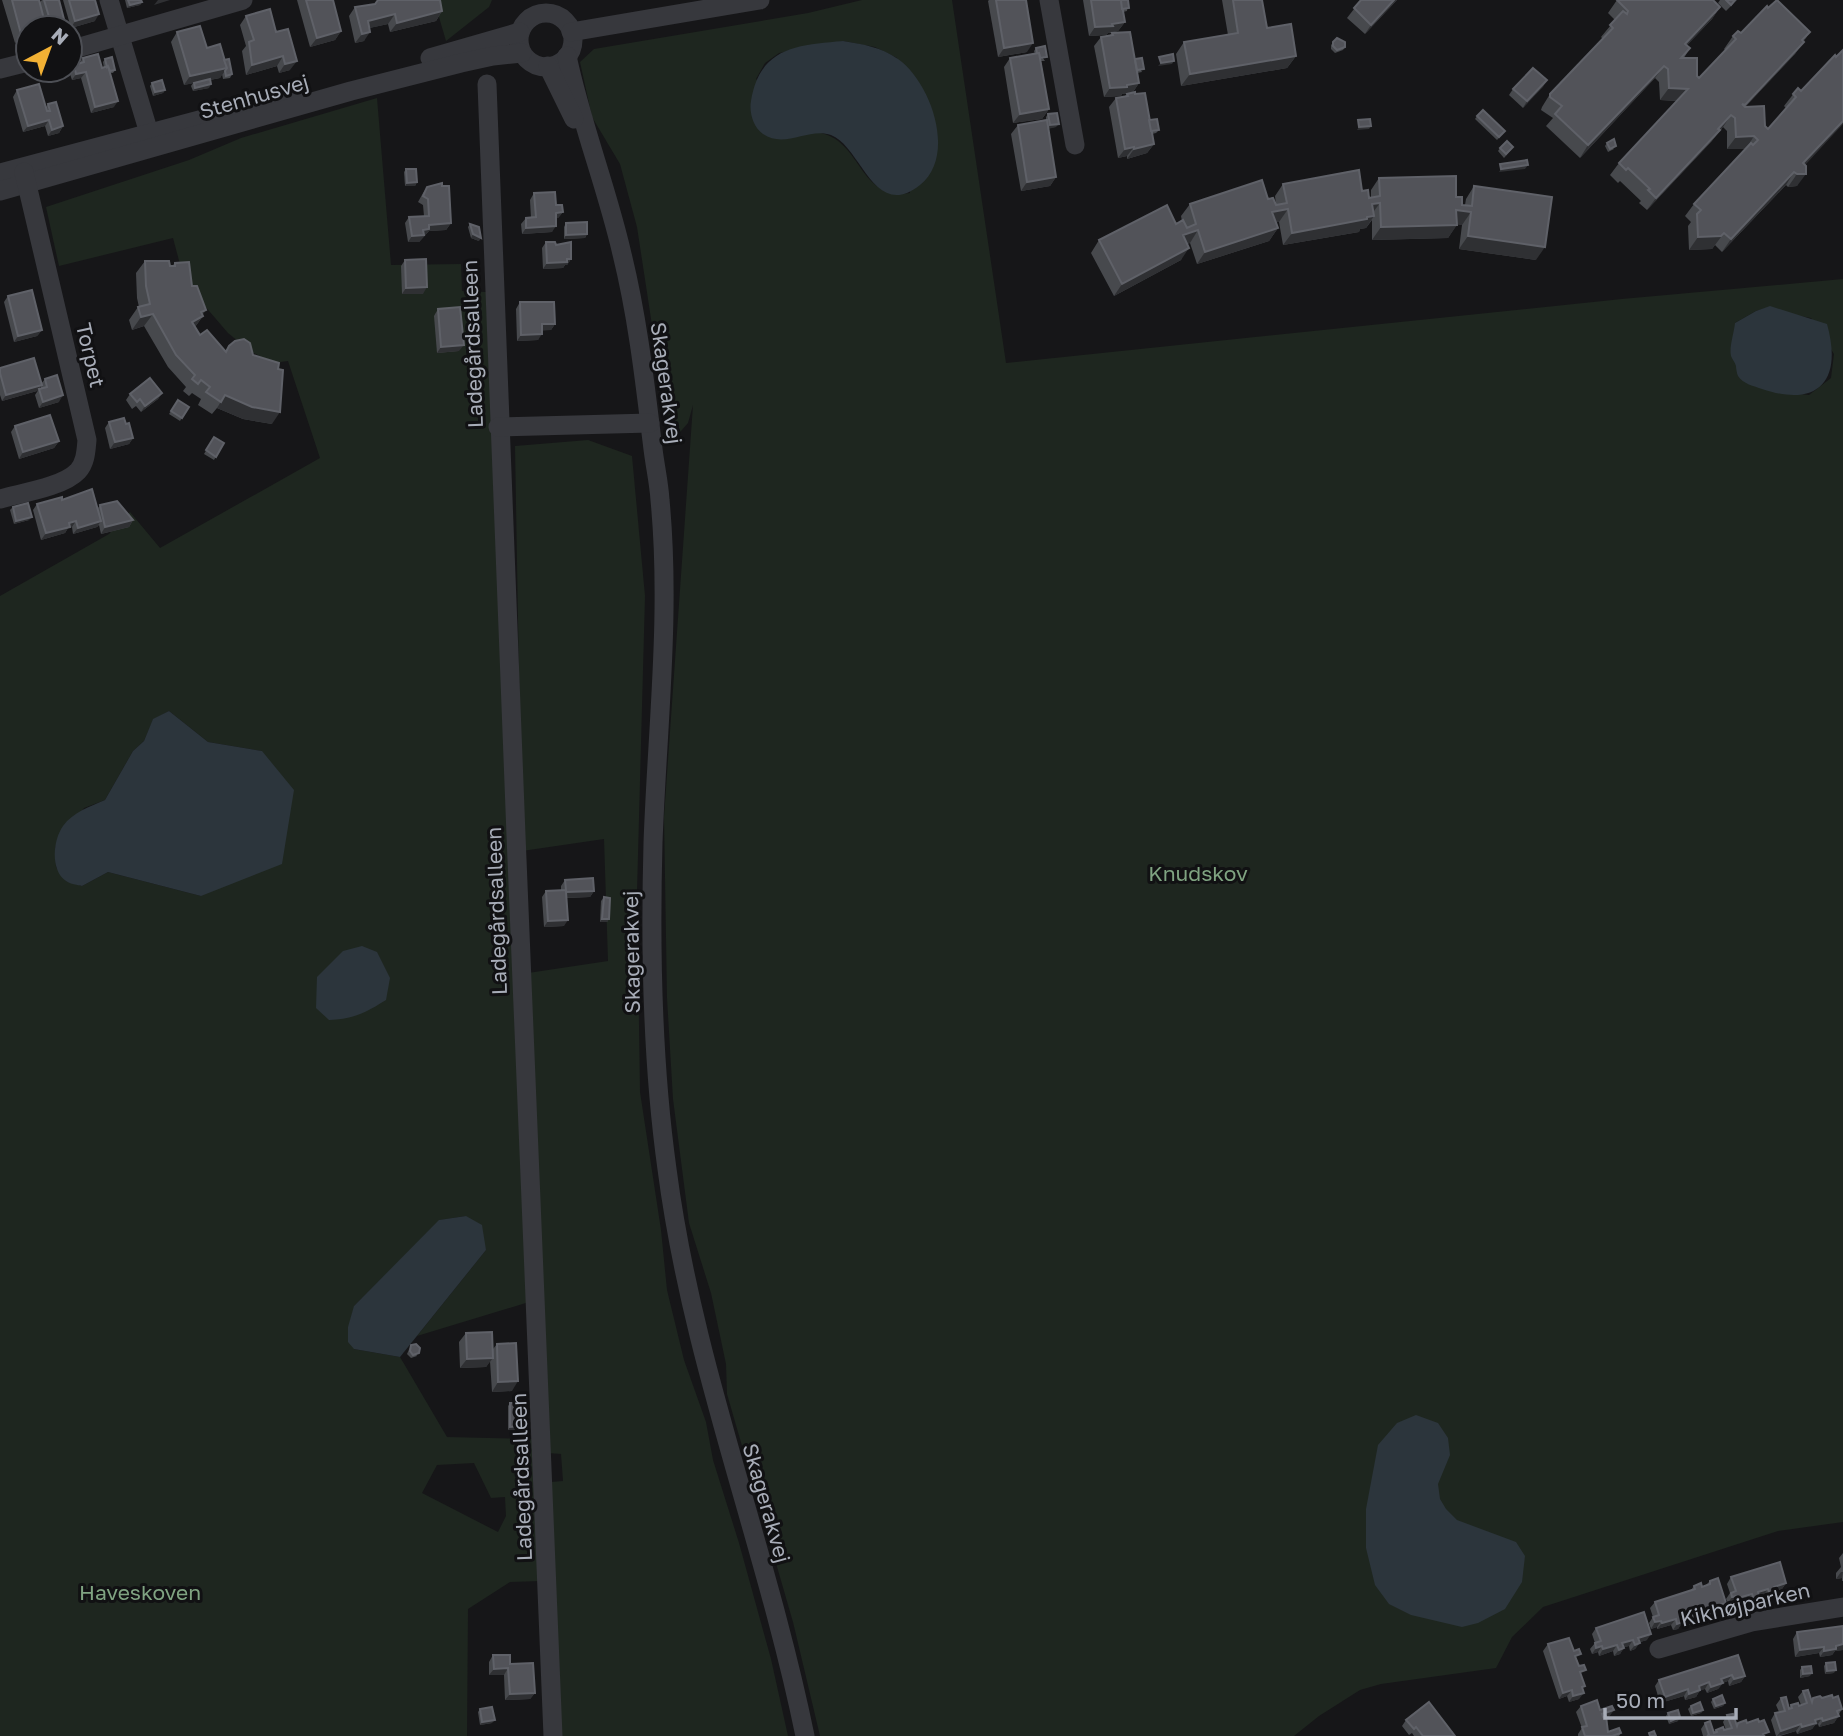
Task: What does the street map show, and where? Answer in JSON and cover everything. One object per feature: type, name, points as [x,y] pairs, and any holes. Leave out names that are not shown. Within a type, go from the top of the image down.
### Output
[{"type":"street","points":[[109,0],[151,141]]},
{"type":"street","points":[[84,46],[243,0]]},
{"type":"street","points":[[571,32],[760,0]]},
{"type":"street","points":[[1049,0],[1075,145]]},
{"type":"street","points":[[549,7],[564,20],[571,32],[571,49],[567,56],[555,65],[532,63],[522,53],[519,45],[526,17],[549,7]]},
{"type":"street","name":"Stenhusvej","points":[[151,141],[395,68],[526,17]]},
{"type":"street","name":"Stenhusvej","points":[[0,191],[25,175],[151,141],[461,63],[522,53]]},
{"type":"street","name":"Skagerakvej","points":[[567,56],[593,157],[622,252],[640,343],[660,501],[664,592],[653,844],[651,963],[667,1170],[685,1273],[712,1393],[790,1672],[805,1736]]},
{"type":"street","name":"Skagerakvej","points":[[548,66],[593,157]]},
{"type":"street","name":"Ladegårdsalleen","points":[[487,84],[498,427],[553,1736]]},
{"type":"street","name":"Stenhusvej","points":[[0,173],[25,175]]},
{"type":"street","name":"Torpet","points":[[0,499],[64,481],[78,470],[85,458],[87,440],[25,175]]},
{"type":"street","points":[[498,427],[650,423]]},
{"type":"street","name":"Kikhøjparken","points":[[1659,1649],[1752,1622],[1843,1606]]},
{"type":"green space","points":[[434,0],[492,0],[489,7],[446,41]]},
{"type":"green space","name":"Knudskov","points":[[862,0],[952,0],[1006,363],[1622,299],[1843,279],[1843,1522],[1778,1531],[1543,1607],[1512,1637],[1496,1668],[1381,1684],[1360,1690],[1319,1716],[1294,1736],[820,1736],[793,1622],[727,1394],[726,1364],[711,1293],[689,1223],[673,1099],[667,998],[664,817],[693,405],[688,423],[674,439],[668,430],[637,227],[620,164],[592,117],[580,62],[594,49],[808,13]],"holes":[[[843,41],[875,47],[897,58],[910,193],[893,193],[880,188],[835,139],[821,133],[756,79],[765,63],[779,53]],[[1769,307],[1811,318],[1834,354],[1831,378],[1809,395],[1738,376],[1735,323]]]},
{"type":"green space","name":"Haveskoven","points":[[377,98],[391,265],[461,264],[462,291],[486,292],[529,1302],[417,1336],[486,1250],[466,1216],[440,1220],[354,1306],[354,1349],[400,1357],[447,1437],[535,1439],[541,1581],[510,1582],[468,1609],[467,1736],[0,1736],[0,596],[109,534],[130,512],[160,548],[320,458],[288,361],[273,363],[250,351],[228,333],[185,283],[173,238],[59,266],[46,207],[189,160],[241,138]],"holes":[[[169,711],[208,742],[262,751],[201,896],[108,872],[82,886],[66,881],[56,867],[55,847],[84,808],[105,800],[133,751],[144,741],[153,720]],[[474,1463],[491,1498],[505,1497],[506,1516],[498,1532],[422,1493],[437,1465]]]},
{"type":"green space","points":[[588,440],[632,456],[645,596],[637,892],[640,1092],[661,1230],[667,1290],[684,1360],[706,1422],[713,1460],[771,1659],[788,1736],[559,1736],[551,1482],[563,1481],[561,1454],[548,1453],[528,973],[608,961],[604,839],[522,851],[515,446]]},
{"type":"shaded area","points":[[843,41],[878,49],[898,59],[921,84],[929,101],[938,138],[937,156],[931,172],[920,185],[904,194],[891,194],[880,188],[842,142],[831,135],[823,133],[788,139],[771,138],[760,131],[751,114],[756,83],[772,59],[783,52],[810,44]]},
{"type":"shaded area","points":[[1770,306],[1827,324],[1831,344],[1828,375],[1822,385],[1811,392],[1782,394],[1749,384],[1738,376],[1731,356],[1735,323]]},
{"type":"shaded area","points":[[169,711],[208,742],[262,751],[294,790],[282,864],[201,896],[108,872],[82,886],[68,882],[57,870],[55,862],[55,847],[63,826],[77,813],[105,800],[133,751],[144,741],[153,719]]},
{"type":"shaded area","points":[[362,946],[377,952],[390,978],[386,1000],[359,1015],[329,1020],[316,1008],[317,977],[343,951]]},
{"type":"shaded area","points":[[466,1216],[482,1225],[486,1250],[400,1357],[354,1349],[348,1342],[348,1327],[354,1306],[439,1220]]},
{"type":"shaded area","points":[[1416,1415],[1438,1423],[1448,1438],[1450,1455],[1438,1484],[1440,1499],[1446,1509],[1457,1520],[1516,1542],[1525,1556],[1522,1582],[1505,1609],[1478,1623],[1462,1627],[1411,1615],[1389,1604],[1375,1585],[1366,1548],[1366,1509],[1378,1445],[1397,1423]]},
{"type":"building","points":[[12,0],[39,0],[43,14],[16,14]]},
{"type":"building","points":[[44,0],[59,0],[63,14],[48,14]]},
{"type":"building","points":[[69,0],[95,0],[99,14],[84,18],[84,14],[73,14]]},
{"type":"building","points":[[128,0],[141,0],[142,2],[130,5]]},
{"type":"building","points":[[306,0],[333,0],[341,31],[317,38]]},
{"type":"building","points":[[378,0],[440,0],[442,11],[397,23],[395,14],[368,21],[370,32],[362,34],[355,7],[375,4]]},
{"type":"building","points":[[996,0],[1026,0],[1033,43],[1004,48]]},
{"type":"building","points":[[1091,0],[1121,0],[1125,22],[1095,27]]},
{"type":"building","points":[[1121,0],[1128,0],[1129,8],[1122,9]]},
{"type":"building","points":[[1233,0],[1262,0],[1267,28],[1291,24],[1296,56],[1190,74],[1184,42],[1238,33]]},
{"type":"building","points":[[1361,0],[1394,0],[1371,25],[1354,8]]},
{"type":"building","points":[[1617,0],[1713,0],[1720,7],[1685,44],[1690,48],[1681,58],[1697,58],[1699,78],[1736,39],[1733,36],[1738,31],[1741,33],[1767,6],[1768,8],[1777,0],[1810,32],[1802,40],[1804,42],[1745,105],[1742,104],[1745,107],[1764,106],[1765,126],[1768,129],[1796,97],[1793,94],[1798,88],[1801,91],[1843,50],[1843,121],[1803,163],[1806,166],[1806,174],[1794,172],[1731,239],[1724,233],[1721,236],[1698,237],[1697,214],[1701,210],[1694,204],[1751,143],[1753,145],[1758,140],[1754,136],[1736,137],[1735,118],[1731,115],[1656,198],[1628,168],[1626,170],[1619,163],[1688,89],[1669,88],[1668,69],[1664,66],[1588,145],[1555,114],[1562,106],[1550,97],[1550,94],[1613,28],[1610,25],[1623,11],[1627,14],[1628,11]]},
{"type":"building","points":[[270,9],[276,32],[288,29],[297,61],[285,64],[283,56],[252,65],[249,42],[254,40],[246,16]]},
{"type":"building","points":[[200,26],[207,48],[220,44],[227,68],[190,76],[177,32]]},
{"type":"building","points":[[1130,32],[1139,83],[1110,88],[1101,37]]},
{"type":"building","points":[[1337,38],[1345,42],[1345,47],[1337,50],[1333,46]]},
{"type":"building","points":[[1045,46],[1047,57],[1040,58],[1036,48]]},
{"type":"building","points":[[1039,53],[1049,109],[1020,114],[1010,58]]},
{"type":"building","points":[[98,54],[102,68],[108,66],[118,101],[95,107],[84,72],[84,58]]},
{"type":"building","points":[[1173,54],[1174,61],[1161,63],[1159,57]]},
{"type":"building","points":[[112,57],[115,70],[110,71],[105,59]]},
{"type":"building","points":[[1142,58],[1144,69],[1137,70],[1135,59]]},
{"type":"building","points":[[229,59],[232,74],[226,76],[224,60]]},
{"type":"building","points":[[1533,68],[1547,80],[1527,101],[1513,89]]},
{"type":"building","points":[[210,79],[211,84],[195,88],[194,83]]},
{"type":"building","points":[[162,80],[165,90],[155,92],[152,83]]},
{"type":"building","points":[[39,84],[47,111],[50,111],[48,104],[56,102],[63,126],[52,130],[49,120],[28,126],[17,90]]},
{"type":"building","points":[[1135,92],[1145,93],[1154,144],[1125,149],[1116,98]]},
{"type":"building","points":[[1483,110],[1505,131],[1499,137],[1477,116]]},
{"type":"building","points":[[1057,113],[1059,124],[1050,125],[1048,114]]},
{"type":"building","points":[[1157,119],[1159,130],[1151,131],[1149,120]]},
{"type":"building","points":[[1370,119],[1371,126],[1359,127],[1358,120]]},
{"type":"building","points":[[1047,120],[1056,177],[1027,182],[1018,125]]},
{"type":"building","points":[[1614,139],[1616,146],[1610,149],[1607,143]]},
{"type":"building","points":[[1507,141],[1513,147],[1506,154],[1500,148]]},
{"type":"building","points":[[1527,160],[1528,165],[1501,169],[1500,164]]},
{"type":"building","points":[[406,169],[416,169],[417,182],[407,183]]},
{"type":"building","points":[[1359,170],[1362,191],[1368,190],[1369,198],[1380,196],[1379,178],[1456,176],[1456,197],[1462,197],[1462,205],[1472,206],[1474,186],[1552,197],[1545,247],[1468,236],[1471,212],[1456,210],[1457,225],[1381,227],[1380,203],[1372,204],[1374,216],[1367,219],[1292,233],[1288,209],[1272,212],[1278,228],[1205,252],[1198,230],[1183,235],[1189,248],[1122,284],[1099,240],[1167,205],[1176,224],[1183,220],[1187,228],[1196,224],[1190,204],[1262,180],[1268,199],[1273,198],[1276,205],[1287,203],[1283,184]]},
{"type":"building","points":[[442,183],[442,186],[449,186],[451,223],[429,225],[429,229],[423,230],[424,235],[412,236],[409,217],[429,216],[428,199],[423,196],[427,187]]},
{"type":"building","points":[[555,192],[556,205],[562,205],[563,212],[556,213],[556,226],[526,228],[526,218],[536,217],[534,193]]},
{"type":"building","points":[[587,222],[587,234],[566,235],[566,223]]},
{"type":"building","points":[[470,224],[479,227],[481,238],[473,234]]},
{"type":"building","points":[[546,242],[555,242],[556,245],[571,242],[571,259],[567,259],[567,262],[547,263]]},
{"type":"building","points":[[426,259],[427,287],[406,288],[405,260]]},
{"type":"building","points":[[145,261],[169,261],[170,266],[189,262],[192,286],[197,286],[206,310],[201,312],[203,316],[192,322],[200,335],[207,330],[226,352],[235,341],[244,339],[250,343],[253,355],[279,363],[278,369],[283,370],[280,412],[252,407],[225,395],[221,402],[206,392],[210,387],[201,380],[198,384],[192,379],[195,375],[176,355],[153,314],[141,317],[138,307],[150,304]]},
{"type":"building","points":[[32,290],[42,330],[18,336],[8,296]]},
{"type":"building","points":[[520,302],[554,302],[555,324],[542,324],[542,334],[521,335]]},
{"type":"building","points":[[460,307],[464,345],[441,347],[438,309]]},
{"type":"building","points":[[34,358],[42,385],[6,395],[0,368]]},
{"type":"building","points":[[57,375],[63,395],[43,402],[39,389],[47,387],[45,379]]},
{"type":"building","points":[[150,378],[162,393],[145,406],[140,399],[137,402],[130,394]]},
{"type":"building","points":[[178,400],[189,407],[182,418],[171,411]]},
{"type":"building","points":[[50,415],[59,441],[23,452],[15,426]]},
{"type":"building","points":[[124,418],[126,424],[129,423],[133,438],[115,442],[109,422]]},
{"type":"building","points":[[214,437],[224,443],[216,457],[206,450]]},
{"type":"building","points":[[92,489],[101,521],[78,528],[76,521],[69,523],[70,527],[46,533],[37,504],[62,497],[62,500]]},
{"type":"building","points":[[117,501],[133,520],[105,527],[100,505]]},
{"type":"building","points":[[28,503],[32,517],[16,521],[13,507]]},
{"type":"building","points":[[593,878],[594,891],[566,892],[568,920],[548,921],[546,891],[566,890],[565,880]]},
{"type":"building","points":[[604,897],[610,898],[609,919],[602,919]]},
{"type":"building","points":[[492,1332],[493,1358],[467,1359],[466,1333]]},
{"type":"building","points":[[516,1343],[518,1381],[498,1382],[497,1344]]},
{"type":"building","points":[[416,1344],[420,1348],[419,1353],[413,1355],[410,1351],[411,1345]]},
{"type":"building","points":[[510,1403],[521,1403],[522,1426],[510,1427]]},
{"type":"building","points":[[1780,1562],[1786,1583],[1774,1587],[1775,1592],[1770,1594],[1768,1589],[1758,1592],[1759,1597],[1754,1599],[1752,1594],[1732,1597],[1731,1593],[1736,1591],[1731,1577]]},
{"type":"building","points":[[1718,1578],[1726,1603],[1713,1607],[1714,1612],[1709,1614],[1708,1609],[1697,1612],[1699,1617],[1693,1619],[1692,1614],[1681,1617],[1683,1622],[1677,1624],[1676,1619],[1655,1622],[1653,1617],[1659,1615],[1655,1602],[1695,1589],[1694,1586],[1701,1583],[1702,1587],[1710,1584],[1710,1581]]},
{"type":"building","points":[[1644,1612],[1651,1634],[1638,1638],[1640,1643],[1635,1645],[1633,1640],[1622,1643],[1624,1648],[1619,1650],[1617,1645],[1596,1648],[1595,1643],[1601,1641],[1596,1628]]},
{"type":"building","points":[[1843,1626],[1843,1644],[1836,1646],[1836,1649],[1824,1651],[1824,1647],[1800,1650],[1797,1632]]},
{"type":"building","points":[[1569,1638],[1574,1651],[1579,1649],[1581,1654],[1575,1656],[1579,1666],[1584,1665],[1586,1670],[1580,1672],[1585,1686],[1582,1687],[1584,1693],[1573,1696],[1572,1690],[1563,1693],[1548,1644]]},
{"type":"building","points":[[493,1655],[510,1655],[510,1664],[533,1663],[535,1693],[510,1694],[508,1668],[494,1669]]},
{"type":"building","points":[[1738,1655],[1745,1676],[1734,1679],[1732,1675],[1721,1679],[1723,1683],[1711,1687],[1709,1682],[1699,1686],[1700,1690],[1689,1694],[1688,1689],[1665,1697],[1659,1680]]},
{"type":"building","points":[[1835,1662],[1836,1670],[1827,1671],[1826,1663]]},
{"type":"building","points":[[1811,1666],[1812,1673],[1803,1674],[1802,1667]]},
{"type":"building","points":[[1808,1690],[1812,1702],[1813,1698],[1820,1696],[1838,1696],[1842,1709],[1837,1711],[1839,1716],[1823,1721],[1822,1718],[1815,1720],[1816,1723],[1802,1727],[1801,1724],[1781,1731],[1775,1713],[1785,1711],[1781,1698],[1786,1697],[1789,1709],[1792,1708],[1791,1705],[1807,1703],[1803,1691]]},
{"type":"building","points":[[1722,1695],[1725,1703],[1716,1706],[1713,1699]]},
{"type":"building","points":[[1597,1700],[1600,1710],[1612,1706],[1614,1710],[1602,1714],[1603,1717],[1606,1716],[1608,1732],[1619,1728],[1621,1733],[1612,1736],[1585,1736],[1582,1727],[1587,1726],[1581,1706]]},
{"type":"building","points":[[1429,1702],[1455,1736],[1423,1736],[1406,1720]]},
{"type":"building","points":[[1700,1702],[1703,1710],[1693,1713],[1691,1706]]},
{"type":"building","points":[[492,1707],[495,1720],[482,1722],[480,1709]]},
{"type":"building","points":[[1678,1710],[1680,1717],[1671,1721],[1668,1713]]},
{"type":"building","points":[[1733,1714],[1737,1726],[1746,1720],[1747,1723],[1764,1720],[1769,1732],[1763,1734],[1764,1736],[1707,1736],[1709,1735],[1705,1723],[1710,1721],[1714,1733],[1723,1727],[1724,1730],[1732,1728],[1727,1715]]}]
